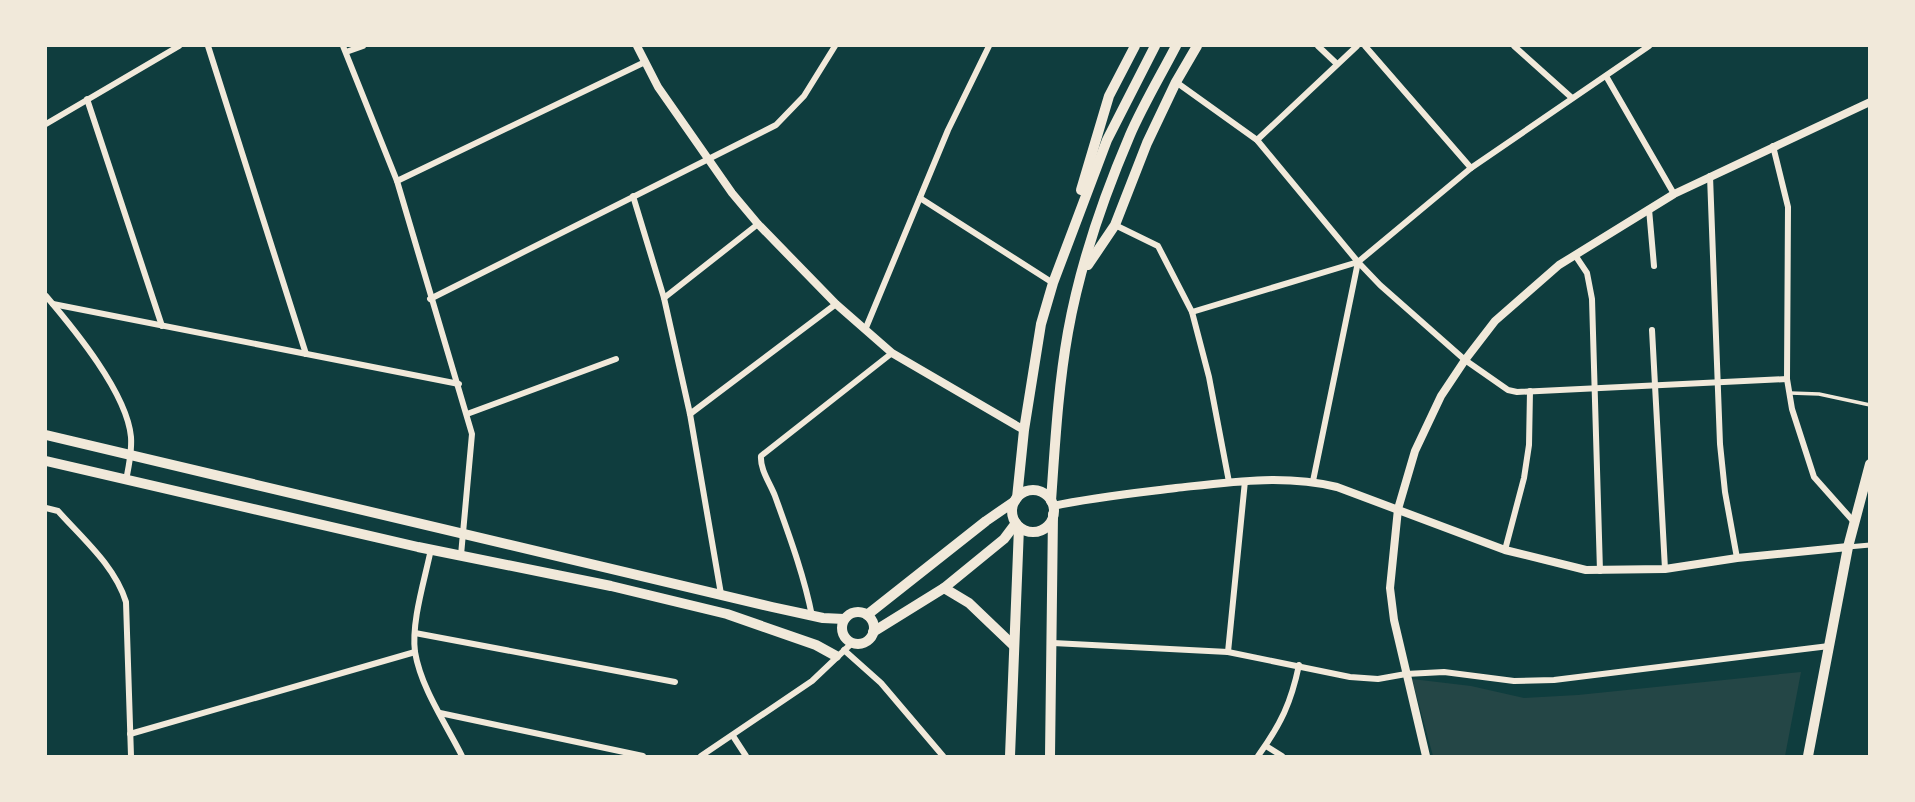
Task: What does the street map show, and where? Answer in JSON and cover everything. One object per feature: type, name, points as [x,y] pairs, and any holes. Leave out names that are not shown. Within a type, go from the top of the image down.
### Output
[{"type":"main road","points":[[1010,757],[1017,525],[1012,512],[1016,500],[1041,324],[1109,96],[1135,46]]},
{"type":"main road","points":[[1053,283],[1107,140],[1154,46]]},
{"type":"main road","points":[[1050,757],[1056,426],[1068,332],[1098,219],[1131,134],[1176,46]]},
{"type":"main road","points":[[1082,273],[1115,225],[1147,144],[1176,82],[1197,46]]},
{"type":"main road","points":[[46,435],[812,616],[844,619]]},
{"type":"main road","points":[[46,461],[431,549],[611,586],[739,617],[816,645],[844,650],[863,643],[873,632],[944,588],[1004,540],[1017,525]]},
{"type":"main road","points":[[1808,757],[1848,547],[1870,464]]},
{"type":"main road","points":[[867,615],[1022,494],[1035,491],[1047,496],[1053,507],[1048,526],[1043,530],[1031,532],[1017,525]]},
{"type":"main road","points":[[944,588],[969,603],[1014,646]]},
{"type":"main road","points":[[844,650],[844,619],[851,613],[861,612],[867,615],[872,620],[873,632]]},
{"type":"street","points":[[46,124],[179,46]]},
{"type":"street","points":[[208,46],[306,354]]},
{"type":"street","points":[[363,46],[345,49],[397,181],[472,434],[461,555]]},
{"type":"street","points":[[639,46],[658,87],[732,193],[836,304],[892,353],[1024,430]]},
{"type":"street","points":[[430,299],[776,125],[804,96],[835,46]]},
{"type":"street","points":[[865,330],[948,130],[989,46]]},
{"type":"street","points":[[1318,46],[1337,64]]},
{"type":"street","points":[[1257,140],[1357,46]]},
{"type":"street","points":[[1365,46],[1471,168]]},
{"type":"street","points":[[1514,46],[1572,99]]},
{"type":"street","points":[[1192,312],[1358,262],[1471,168],[1649,46]]},
{"type":"street","points":[[397,181],[645,62]]},
{"type":"street","points":[[1606,76],[1674,194]]},
{"type":"street","points":[[1176,82],[1257,140],[1380,285],[1465,360],[1508,390],[1787,379]]},
{"type":"street","points":[[87,99],[162,326]]},
{"type":"street","points":[[1426,757],[1394,620],[1390,588],[1398,509],[1415,452],[1441,396],[1465,360],[1495,321],[1559,265],[1674,194],[1870,102]]},
{"type":"street","points":[[1773,146],[1788,207],[1787,379],[1791,409],[1814,477],[1854,522]]},
{"type":"street","points":[[1710,176],[1720,444],[1725,492],[1737,558]]},
{"type":"street","points":[[633,196],[664,298],[691,414],[721,594]]},
{"type":"street","points":[[920,198],[1053,283]]},
{"type":"street","points":[[1649,209],[1654,266]]},
{"type":"street","points":[[664,298],[758,223]]},
{"type":"street","points":[[1115,225],[1158,246],[1192,312],[1209,377],[1229,482]]},
{"type":"street","points":[[1576,255],[1587,273],[1592,299],[1600,571]]},
{"type":"street","points":[[1313,481],[1358,262]]},
{"type":"street","points":[[46,296],[114,386],[131,435],[126,480]]},
{"type":"street","points":[[53,304],[459,384]]},
{"type":"street","points":[[691,414],[836,304]]},
{"type":"street","points":[[1653,330],[1665,569]]},
{"type":"street","points":[[812,616],[801,572],[774,494],[760,466],[761,456],[892,353]]},
{"type":"street","points":[[467,414],[616,359]]},
{"type":"street","points":[[1505,550],[1526,467],[1530,391]]},
{"type":"street","points":[[1053,507],[1089,498],[1229,482],[1288,479],[1313,481],[1398,509],[1505,550],[1600,571],[1665,569],[1737,558],[1870,545]]},
{"type":"street","points":[[1228,652],[1245,481]]},
{"type":"street","points":[[46,508],[58,511],[111,570],[121,585],[126,602],[131,757]]},
{"type":"street","points":[[431,549],[415,633],[415,652],[422,677],[462,757]]},
{"type":"street","points":[[415,633],[675,682]]},
{"type":"street","points":[[1053,643],[1228,652],[1299,664],[1350,677],[1378,679],[1444,672],[1514,681],[1554,680],[1829,646]]},
{"type":"street","points":[[701,757],[812,681],[844,650],[881,682],[943,757]]},
{"type":"street","points":[[130,734],[415,652]]},
{"type":"street","points":[[1258,757],[1279,727],[1293,692],[1299,664]]},
{"type":"street","points":[[440,713],[643,757]]},
{"type":"street","points":[[733,736],[746,757]]},
{"type":"street","points":[[1266,746],[1282,757]]},
{"type":"lane","points":[[1790,393],[1819,394],[1870,405]]},
{"type":"shaded area","points":[[1801,672],[1785,756],[1433,756],[1412,679],[1471,686],[1524,698]]}]
